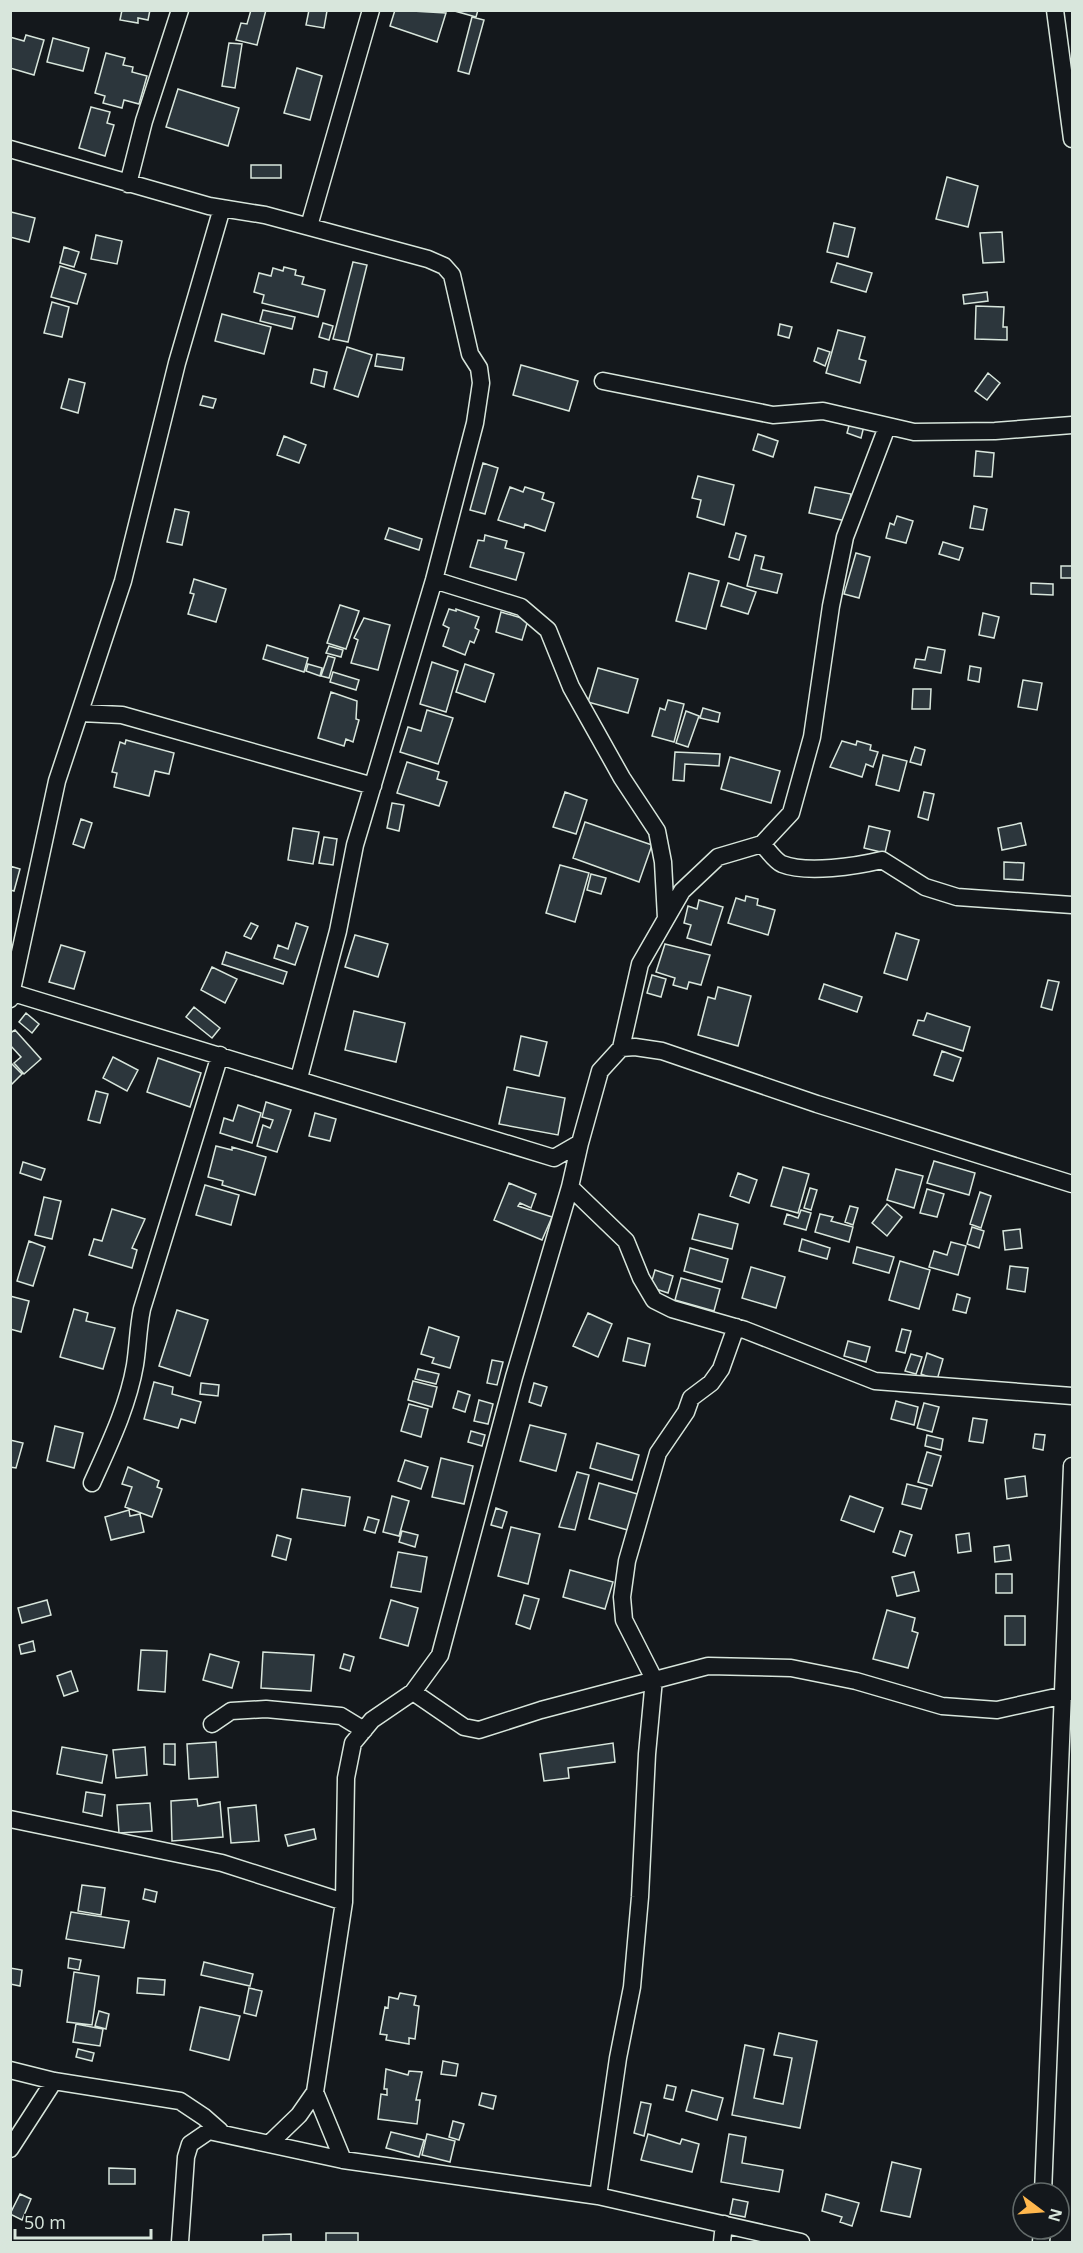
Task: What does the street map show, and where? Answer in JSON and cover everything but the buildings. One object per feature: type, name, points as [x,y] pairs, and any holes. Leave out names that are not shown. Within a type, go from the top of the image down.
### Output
[{"type":"street","points":[[128,184],[144,121],[180,10]]},
{"type":"street","points":[[309,226],[371,10]]},
{"type":"street","points":[[1055,10],[1072,139]]},
{"type":"street","points":[[10,149],[128,184],[222,208],[265,214],[428,259],[444,266],[453,275],[470,354],[479,368],[481,383],[475,423],[434,580],[355,845],[338,931],[299,1078]]},
{"type":"street","points":[[222,208],[177,363],[123,581],[57,781],[11,994],[220,1054],[554,1158],[580,1143]]},
{"type":"street","points":[[603,381],[773,415],[823,411],[914,432],[995,431],[1072,424]]},
{"type":"street","points":[[270,2142],[299,2115],[315,2092],[344,1902],[346,1778],[353,1743],[372,1720],[413,1692],[440,1655],[466,1566],[514,1377],[570,1187],[600,1071],[621,1048],[640,964],[682,891],[718,858],[762,844],[791,813],[812,737],[831,606],[845,537],[887,427]]},
{"type":"street","points":[[434,580],[521,607],[548,630],[571,687],[622,778],[657,831],[663,862],[666,919]]},
{"type":"street","points":[[81,713],[122,714],[373,786]]},
{"type":"street","points":[[762,844],[782,864],[822,869],[853,867],[882,860],[925,887],[957,897],[1072,904]]},
{"type":"street","points":[[621,1048],[635,1047],[662,1051],[817,1104],[1072,1184]]},
{"type":"street","points":[[92,1483],[126,1399],[135,1363],[136,1333],[142,1310],[220,1054]]},
{"type":"street","points":[[570,1187],[626,1241],[641,1278],[654,1300],[672,1309],[736,1327],[875,1381],[1072,1396]]},
{"type":"street","points":[[598,2196],[618,2058],[632,1986],[640,1897],[646,1754],[654,1679],[624,1620],[622,1597],[627,1561],[658,1453],[686,1412],[691,1398],[711,1383],[721,1369],[736,1327]]},
{"type":"street","points":[[1044,2181],[1065,1695],[1072,1466]]},
{"type":"street","points":[[413,1692],[464,1727],[479,1730],[654,1679],[708,1666],[791,1668],[856,1681],[942,1706],[997,1710],[1065,1695]]},
{"type":"street","points":[[212,1724],[231,1711],[266,1709],[341,1716],[364,1730]]},
{"type":"street","points":[[10,1819],[222,1863],[344,1902]]},
{"type":"street","points":[[10,2070],[54,2081],[180,2102],[204,2117],[220,2131]]},
{"type":"street","points":[[10,2149],[54,2081]]},
{"type":"street","points":[[315,2092],[344,2160]]},
{"type":"street","points":[[180,2242],[186,2157],[190,2144],[209,2130],[344,2160],[598,2196],[801,2242]]},
{"type":"street","points":[[722,2242],[724,2224]]}]
